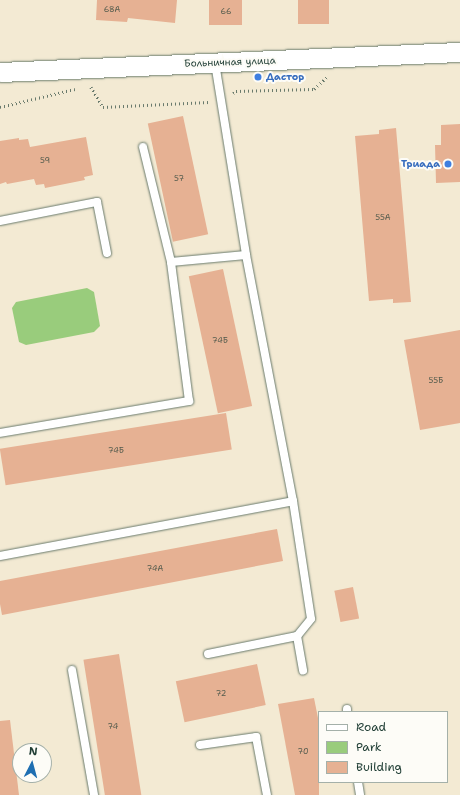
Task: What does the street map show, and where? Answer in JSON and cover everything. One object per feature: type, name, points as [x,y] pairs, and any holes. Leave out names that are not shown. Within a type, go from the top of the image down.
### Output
[{"type":"street","name":"Больничная улица","points":[[0,72],[460,52]]},
{"type":"lane","points":[[208,654],[297,636],[311,619],[293,501],[246,255],[215,63]]},
{"type":"lane","points":[[0,433],[189,401],[171,262],[143,147]]},
{"type":"lane","points":[[0,221],[97,202],[107,254]]},
{"type":"lane","points":[[171,262],[246,255]]},
{"type":"lane","points":[[0,556],[293,501]]},
{"type":"lane","points":[[297,636],[303,670]]},
{"type":"lane","points":[[72,670],[94,795]]},
{"type":"lane","points":[[200,745],[256,737],[267,795]]},
{"type":"lane","points":[[358,783],[360,795]]},
{"type":"green space","points":[[87,288],[94,292],[100,326],[94,332],[26,345],[19,342],[12,308],[16,302]]},
{"type":"building","points":[[97,0],[177,0],[175,23],[128,18],[127,22],[96,20]]},
{"type":"building","points":[[209,0],[242,0],[242,25],[209,25]]},
{"type":"building","points":[[298,0],[329,0],[329,24],[298,24]]},
{"type":"building","points":[[183,116],[208,234],[173,242],[148,123]]},
{"type":"building","name":"Триада","points":[[460,124],[460,182],[436,183],[435,145],[441,145],[441,125]]},
{"type":"building","points":[[396,128],[411,302],[393,303],[393,299],[369,301],[355,136],[379,134],[379,130]]},
{"type":"building","points":[[86,137],[93,175],[84,177],[85,180],[45,188],[44,184],[36,185],[34,179],[0,184],[0,141],[19,138],[19,140],[28,139],[30,147]]},
{"type":"building","points":[[223,269],[252,406],[218,413],[189,276]]},
{"type":"building","points":[[460,330],[460,423],[420,430],[404,340]]},
{"type":"building","points":[[226,413],[232,450],[6,485],[0,449]]},
{"type":"building","points":[[277,529],[283,561],[2,615],[0,604],[0,581]]},
{"type":"building","points":[[353,587],[359,618],[340,622],[334,591]]},
{"type":"building","points":[[119,654],[141,795],[105,795],[83,660]]},
{"type":"building","points":[[257,664],[266,705],[185,722],[176,681]]},
{"type":"building","points":[[314,698],[318,718],[319,795],[295,795],[278,704]]},
{"type":"building","points":[[10,720],[13,743],[12,783],[18,783],[19,795],[0,795],[0,721]]},
{"type":"place","name":"Дастор","points":[[258,77]]},
{"type":"place","name":"Триада","points":[[448,164]]}]
